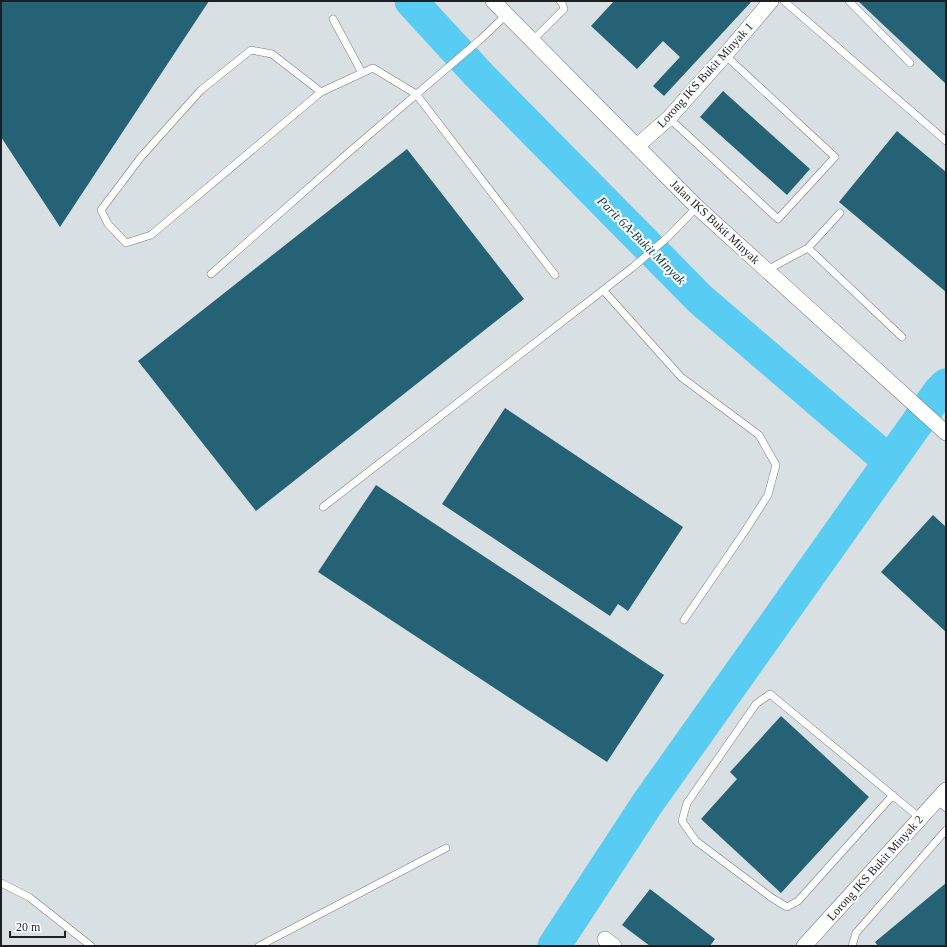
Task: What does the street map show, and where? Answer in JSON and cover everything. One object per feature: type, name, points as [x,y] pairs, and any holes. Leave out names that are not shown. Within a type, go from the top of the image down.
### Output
[{"type":"street","name":"Jalan IKS Bukit Minyak","points":[[493,1],[697,206],[946,433]]},
{"type":"street","name":"Lorong IKS Bukit Minyak 1","points":[[637,146],[669,118],[725,55],[770,1]]},
{"type":"street","name":"Lorong IKS Bukit Minyak 2","points":[[805,946],[920,818],[943,799]]},
{"type":"lane","points":[[532,41],[564,9],[560,1]]},
{"type":"lane","points":[[784,1],[946,141]]},
{"type":"lane","points":[[849,1],[910,63]]},
{"type":"lane","points":[[210,274],[481,39],[506,15]]},
{"type":"lane","points":[[333,19],[362,73]]},
{"type":"lane","points":[[321,92],[272,54],[251,50],[202,90],[141,157],[101,210],[108,224],[126,243],[152,235],[321,92],[373,68],[416,94],[555,275]]},
{"type":"lane","points":[[669,118],[778,219],[835,157],[725,55]]},
{"type":"lane","points":[[323,507],[633,267],[668,237],[697,206]]},
{"type":"lane","points":[[767,270],[808,248],[840,213]]},
{"type":"lane","points":[[808,248],[902,337]]},
{"type":"lane","points":[[603,290],[681,377],[758,435],[776,465],[768,494],[745,531],[684,620]]},
{"type":"lane","points":[[893,795],[798,901],[787,907],[772,898],[696,841],[682,821],[687,803],[756,704],[770,694],[893,795],[920,818]]},
{"type":"lane","points":[[852,946],[851,944],[856,933],[946,830]]},
{"type":"lane","points":[[259,946],[446,848]]},
{"type":"lane","points":[[1,883],[29,897],[91,946]]},
{"type":"building","points":[[1,1],[209,1],[60,227],[1,137]]},
{"type":"building","points":[[614,1],[752,1],[664,96],[653,86],[680,57],[663,41],[637,69],[591,26]]},
{"type":"building","points":[[858,1],[946,1],[946,84]]},
{"type":"building","points":[[723,91],[810,169],[787,195],[700,117]]},
{"type":"building","points":[[897,131],[946,172],[946,292],[839,202]]},
{"type":"building","points":[[407,149],[524,299],[256,511],[138,361]]},
{"type":"building","points":[[505,408],[683,527],[628,611],[618,604],[610,616],[442,504]]},
{"type":"building","points":[[376,485],[664,675],[607,762],[318,572]]},
{"type":"building","points":[[933,515],[946,527],[946,632],[881,572]]},
{"type":"building","points":[[781,716],[869,797],[781,893],[701,819],[737,779],[730,772]]},
{"type":"building","points":[[946,883],[946,946],[878,946],[875,942]]},
{"type":"building","points":[[650,889],[715,939],[710,946],[650,946],[622,925]]},
{"type":"waterway","name":"Parit 6A-Bukit Minyak","points":[[411,1],[479,75],[700,299],[889,461]]},
{"type":"waterway","points":[[554,946],[647,804],[939,392],[946,385]]}]
